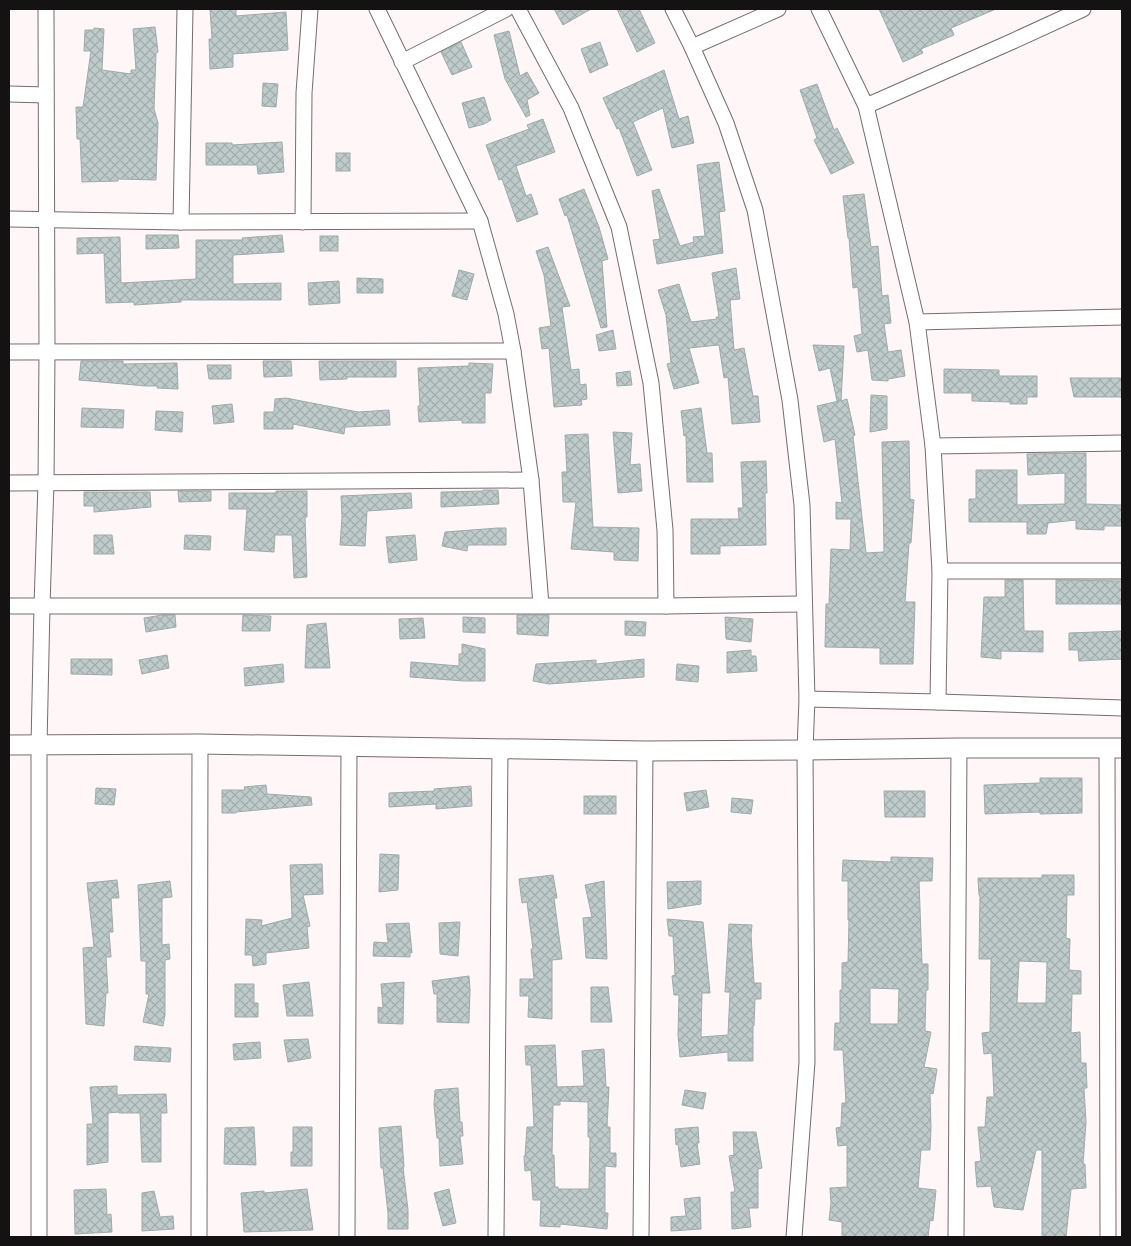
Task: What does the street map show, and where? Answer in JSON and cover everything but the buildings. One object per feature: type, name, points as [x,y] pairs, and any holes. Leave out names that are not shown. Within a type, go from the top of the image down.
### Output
[{"type":"street","points":[[40,1237],[40,745],[47,352],[46,9]]},
{"type":"street","points":[[181,222],[185,9]]},
{"type":"street","points":[[303,222],[304,93],[310,9]]},
{"type":"street","points":[[377,9],[480,221],[506,314],[531,480],[541,605]]},
{"type":"street","points":[[402,62],[506,9]]},
{"type":"street","points":[[518,9],[571,108],[619,227],[651,382],[665,530],[666,606]]},
{"type":"street","points":[[673,9],[726,123],[755,210],[790,400],[802,505],[807,699],[805,750],[807,1062],[794,1237]]},
{"type":"street","points":[[692,47],[778,9]]},
{"type":"street","points":[[818,9],[866,106],[917,322],[934,446],[940,571],[938,702]]},
{"type":"street","points":[[866,106],[1084,9]]},
{"type":"street","points":[[9,94],[46,95]]},
{"type":"street","points":[[9,218],[181,222],[480,221]]},
{"type":"street","points":[[917,322],[1122,317]]},
{"type":"street","points":[[9,352],[513,351]]},
{"type":"street","points":[[934,446],[1122,443]]},
{"type":"street","points":[[9,483],[531,480]]},
{"type":"street","points":[[940,571],[1122,571]]},
{"type":"street","points":[[9,606],[666,606],[804,604]]},
{"type":"street","points":[[807,699],[1122,708]]},
{"type":"street","points":[[199,1237],[200,744]]},
{"type":"street","points":[[9,745],[200,744],[645,751],[1115,748],[1108,1237]]},
{"type":"street","points":[[347,1237],[349,747]]},
{"type":"street","points":[[496,1237],[500,748]]},
{"type":"street","points":[[956,1237],[959,748]]},
{"type":"street","points":[[640,1237],[645,751]]}]
